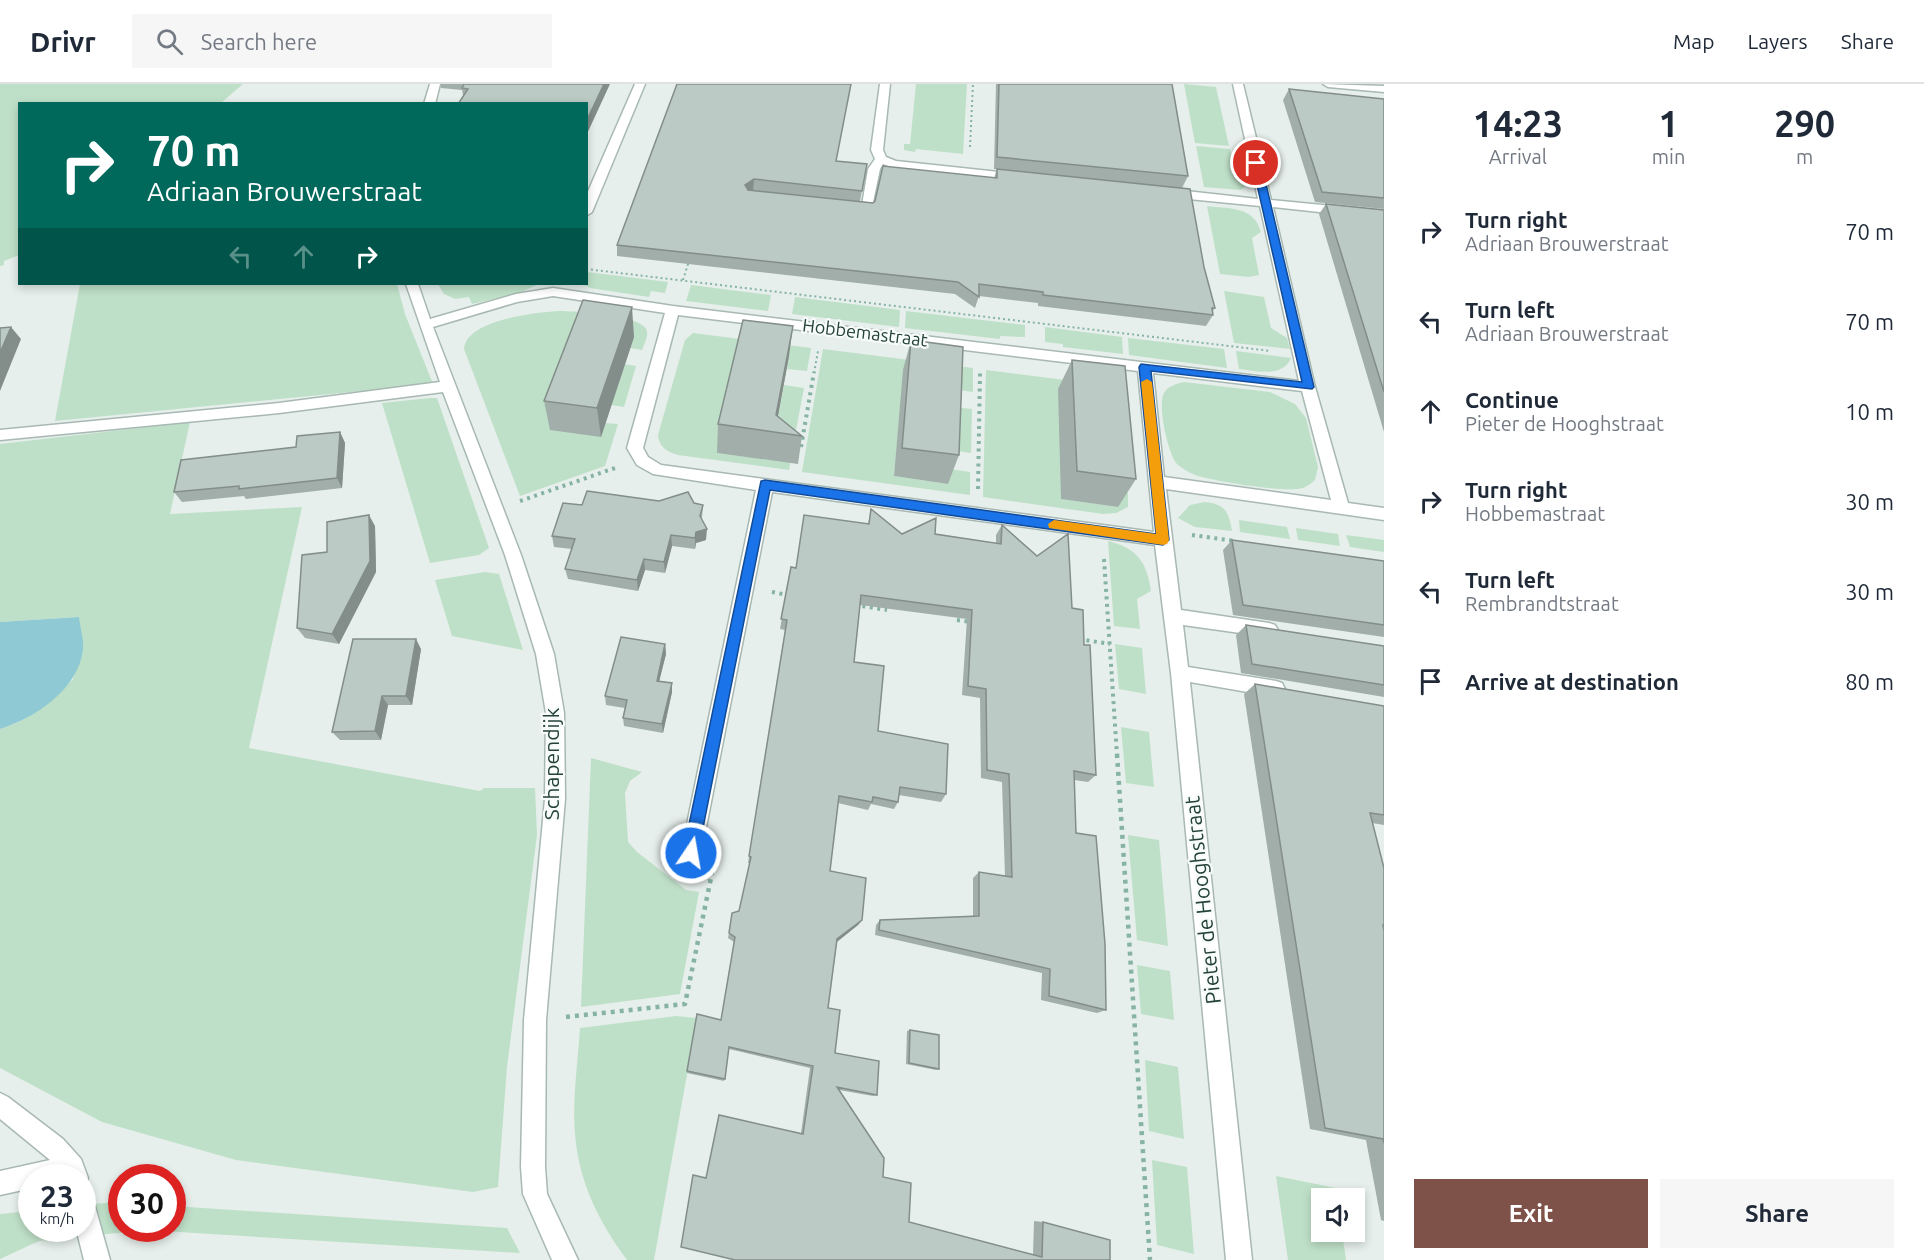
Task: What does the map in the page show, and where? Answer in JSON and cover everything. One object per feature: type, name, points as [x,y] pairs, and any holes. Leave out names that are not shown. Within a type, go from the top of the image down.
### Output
[{"type":"street","points":[[430,102],[435,84]]},
{"type":"street","points":[[588,207],[640,84]]},
{"type":"street","points":[[885,84],[877,150],[881,159],[894,164],[1035,179]]},
{"type":"street","points":[[1238,84],[1308,387],[1341,508]]},
{"type":"street","points":[[1328,84],[1384,89]]},
{"type":"street","points":[[833,205],[867,209],[874,169],[881,159]]},
{"type":"street","points":[[1156,192],[1384,215]]},
{"type":"street","name":"Schapendijk","points":[[412,285],[425,325],[513,555],[545,654],[555,713],[555,799],[535,1020],[533,1167],[535,1194],[565,1260]]},
{"type":"street","name":"Hobbemastraat","points":[[425,325],[554,288],[673,310],[1308,387]]},
{"type":"street","points":[[673,310],[635,448],[642,461],[658,470],[1102,531],[1163,535]]},
{"type":"street","points":[[1145,367],[1158,482],[1384,514]]},
{"type":"street","points":[[0,435],[279,408],[448,386]]},
{"type":"street","name":"Pieter de Hooghstraat","points":[[1158,482],[1180,673],[1239,1260]]},
{"type":"street","points":[[691,853],[765,485]]},
{"type":"street","points":[[1173,616],[1290,633]]},
{"type":"street","points":[[1180,673],[1293,692]]},
{"type":"street","points":[[0,1105],[39,1133],[67,1164]]},
{"type":"street","points":[[0,1183],[18,1180]]},
{"type":"street","points":[[93,1242],[98,1260]]},
{"type":"path","points":[[968,172],[973,84]]},
{"type":"path","points":[[683,280],[691,252]]},
{"type":"path","points":[[588,269],[1301,354]]},
{"type":"path","points":[[793,489],[818,346]]},
{"type":"path","points":[[978,513],[980,366]]},
{"type":"path","points":[[496,510],[604,471],[642,461]]},
{"type":"path","points":[[1102,531],[1150,1260]]},
{"type":"path","points":[[1163,535],[1244,542]]},
{"type":"path","points":[[744,588],[799,597]]},
{"type":"path","points":[[854,605],[887,610]]},
{"type":"path","points":[[957,620],[981,624]]},
{"type":"path","points":[[1074,639],[1110,644]]},
{"type":"path","points":[[535,1020],[685,1004],[712,873],[691,853]]},
{"type":"green space","points":[[0,84],[243,84],[222,102],[18,102],[18,255],[4,261],[4,265],[0,266]]},
{"type":"green space","points":[[916,84],[967,84],[963,154],[916,149],[915,152],[904,150],[904,144],[910,144]]},
{"type":"green space","points":[[1184,84],[1216,87],[1229,146],[1195,143]]},
{"type":"green space","points":[[1196,146],[1230,149],[1234,165],[1247,173],[1249,183],[1241,190],[1204,187]]},
{"type":"green space","points":[[1207,206],[1240,210],[1253,217],[1261,232],[1252,238],[1259,275],[1249,277],[1220,274]]},
{"type":"green space","points":[[588,272],[668,282],[665,293],[651,291],[649,297],[590,288],[584,285],[588,285]]},
{"type":"green space","points":[[80,285],[397,285],[405,314],[433,384],[55,421]]},
{"type":"green space","points":[[439,285],[537,285],[519,293],[472,304],[469,297],[455,299],[444,294]]},
{"type":"green space","points":[[691,285],[771,295],[768,311],[686,301]]},
{"type":"green space","points":[[1224,291],[1264,297],[1271,328],[1287,338],[1290,349],[1234,343]]},
{"type":"green space","points":[[795,297],[900,310],[899,327],[792,314]]},
{"type":"green space","points":[[557,311],[621,317],[643,325],[647,336],[642,350],[630,348],[600,437],[605,423],[618,424],[605,466],[520,496],[464,349],[468,339],[476,331],[488,325],[518,316]]},
{"type":"green space","points":[[906,311],[1025,325],[1025,337],[1000,336],[1000,339],[905,328]]},
{"type":"green space","points":[[1045,327],[1122,337],[1123,354],[1063,347],[1063,344],[1045,342]]},
{"type":"green space","points":[[693,333],[811,348],[807,371],[787,369],[789,356],[717,453],[769,460],[793,448],[789,470],[678,455],[667,451],[662,446],[658,435],[685,340]]},
{"type":"green space","points":[[1128,338],[1224,349],[1227,368],[1129,355]]},
{"type":"green space","points":[[823,349],[973,368],[973,392],[953,389],[904,370],[894,476],[948,484],[949,469],[970,472],[970,495],[802,472]]},
{"type":"green space","points":[[1236,351],[1291,358],[1287,364],[1276,371],[1253,371],[1239,369]]},
{"type":"green space","points":[[624,364],[636,366],[624,407],[611,405]]},
{"type":"green space","points":[[986,370],[1112,386],[1062,499],[1118,507],[1117,492],[1128,493],[1128,507],[1116,513],[1103,514],[983,497]]},
{"type":"green space","points":[[1184,382],[1270,392],[1295,404],[1306,418],[1318,467],[1315,480],[1303,488],[1269,488],[1202,477],[1192,474],[1177,464],[1167,440],[1162,399],[1168,389]]},
{"type":"green space","points":[[784,385],[804,388],[796,430],[776,427]]},
{"type":"green space","points":[[437,398],[489,548],[479,555],[430,563],[382,403]]},
{"type":"green space","points":[[952,407],[972,409],[971,453],[950,450]]},
{"type":"green space","points":[[190,422],[170,514],[302,507],[249,748],[480,791],[484,788],[535,788],[537,835],[507,1067],[498,1187],[473,1192],[236,1160],[102,1122],[0,1068],[0,729],[40,709],[73,679],[79,617],[0,622],[0,444]]},
{"type":"green space","points":[[1205,502],[1225,510],[1232,531],[1195,527],[1178,518],[1190,505]]},
{"type":"green space","points":[[1239,520],[1287,527],[1290,539],[1240,532]]},
{"type":"green space","points":[[1296,528],[1338,534],[1340,546],[1298,540]]},
{"type":"green space","points":[[1346,535],[1384,540],[1384,552],[1350,547]]},
{"type":"green space","points":[[1108,541],[1133,552],[1147,572],[1151,591],[1137,599],[1140,629],[1114,626]]},
{"type":"green space","points":[[485,572],[499,574],[523,650],[452,636],[435,580]]},
{"type":"green space","points":[[1115,644],[1142,648],[1146,694],[1119,689]]},
{"type":"green space","points":[[1121,727],[1149,732],[1154,787],[1126,783]]},
{"type":"green space","points":[[591,758],[642,772],[630,781],[625,793],[628,842],[637,852],[686,890],[699,892],[680,994],[581,1007]]},
{"type":"green space","points":[[1128,835],[1159,840],[1168,946],[1137,940]]},
{"type":"green space","points":[[1137,965],[1170,971],[1174,1020],[1141,1014]]},
{"type":"green space","points":[[676,1016],[697,1018],[654,1260],[627,1260],[592,1201],[577,1152],[574,1108],[580,1028]]},
{"type":"green space","points":[[1145,1060],[1178,1067],[1184,1139],[1149,1131]]},
{"type":"green space","points":[[1152,1160],[1187,1167],[1194,1254],[1157,1245]]},
{"type":"green space","points":[[1276,1176],[1336,1188],[1311,1188],[1311,1242],[1343,1242],[1346,1260],[1288,1260]]},
{"type":"green space","points":[[108,1203],[108,1234],[96,1235],[96,1204]]},
{"type":"green space","points":[[186,1207],[507,1228],[520,1253],[186,1232]]},
{"type":"green space","points":[[18,1212],[18,1242],[37,1242],[0,1259],[0,1214]]},
{"type":"water","points":[[79,617],[83,649],[80,663],[73,677],[53,700],[41,709],[0,729],[0,622]]},
{"type":"building","points":[[464,84],[604,84],[588,118],[588,102],[459,102],[468,89],[462,88]]},
{"type":"building","points":[[677,84],[851,84],[836,161],[867,164],[862,191],[754,179],[745,185],[748,190],[873,203],[883,166],[997,178],[997,169],[1190,189],[1204,267],[1215,308],[1212,308],[1213,315],[1043,295],[1043,292],[979,284],[979,297],[958,282],[617,245]]},
{"type":"building","points":[[999,84],[1172,84],[1188,176],[997,157]]},
{"type":"building","points":[[1289,89],[1384,99],[1384,198],[1322,192]]},
{"type":"building","points":[[1326,204],[1384,210],[1384,392]]},
{"type":"building","points":[[583,300],[632,307],[597,408],[544,401]]},
{"type":"building","points":[[743,320],[793,326],[776,415],[802,436],[718,424]]},
{"type":"building","points":[[11,327],[0,353],[0,328]]},
{"type":"building","points":[[911,340],[963,347],[959,455],[902,448]]},
{"type":"building","points":[[1072,360],[1125,366],[1136,479],[1077,471]]},
{"type":"building","points":[[340,432],[337,478],[239,489],[239,486],[174,492],[181,460],[296,447],[297,436]]},
{"type":"building","points":[[587,491],[659,501],[688,492],[694,503],[703,505],[700,516],[707,529],[696,532],[695,538],[671,535],[664,562],[644,559],[637,580],[565,569],[575,539],[552,536],[563,503],[582,505]]},
{"type":"building","points":[[871,509],[902,534],[936,518],[935,534],[1001,544],[1002,525],[1037,556],[1068,534],[1072,608],[1083,610],[1084,645],[1090,645],[1096,775],[1074,771],[1076,833],[1096,836],[1105,944],[1106,1010],[1049,996],[1050,969],[879,930],[880,920],[979,916],[979,872],[1012,877],[1009,774],[987,770],[986,689],[968,686],[972,610],[861,595],[854,662],[884,666],[878,731],[948,744],[946,794],[900,787],[898,802],[873,797],[872,802],[839,796],[830,871],[866,878],[862,920],[837,939],[828,1008],[840,1010],[835,1053],[879,1061],[877,1095],[837,1087],[884,1158],[883,1177],[911,1183],[909,1222],[1042,1257],[1043,1222],[1110,1240],[1110,1260],[735,1260],[681,1247],[693,1175],[706,1178],[719,1115],[803,1134],[813,1066],[729,1047],[725,1079],[687,1071],[697,1014],[721,1020],[735,937],[729,933],[732,913],[739,911],[751,857],[749,856],[787,620],[781,619],[791,567],[796,568],[804,515],[869,524]]},
{"type":"building","points":[[369,515],[370,561],[332,634],[297,628],[302,555],[327,552],[327,522]]},
{"type":"building","points":[[1232,540],[1384,561],[1384,625],[1243,605]]},
{"type":"building","points":[[1246,625],[1384,646],[1384,685],[1252,664]]},
{"type":"building","points":[[621,637],[665,644],[657,681],[672,683],[662,724],[623,718],[627,700],[605,696]]},
{"type":"building","points":[[353,639],[416,639],[406,696],[382,696],[375,731],[332,732]]},
{"type":"building","points":[[1255,684],[1384,706],[1384,815],[1370,813],[1384,868],[1384,1143],[1383,1139],[1325,1128]]},
{"type":"building","points":[[910,1030],[939,1035],[939,1069],[909,1063]]},
{"type":"slow traffic","points":[[1054,524],[1163,540],[1147,382]]},
{"type":"route","points":[[691,853],[765,485],[1163,540],[1145,367],[1308,387],[1256,163]]}]
